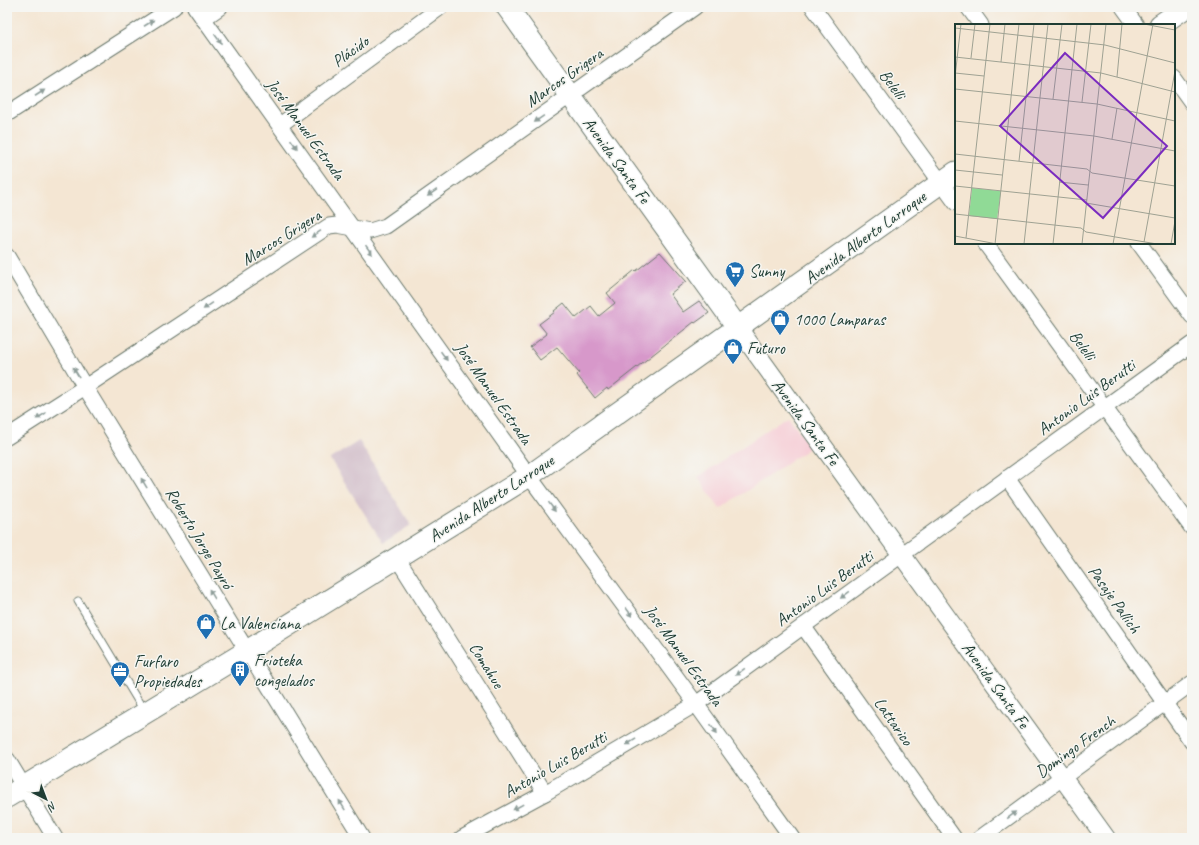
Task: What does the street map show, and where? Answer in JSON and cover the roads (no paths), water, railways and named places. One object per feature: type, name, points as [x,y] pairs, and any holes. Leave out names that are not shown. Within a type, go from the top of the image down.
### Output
[{"type":"main road","name":"Avenida Santa Fe","points":[[507,7],[738,328]]},
{"type":"main road","points":[[1161,24],[1186,7]]},
{"type":"main road","name":"Avenida Alberto Larroque","points":[[15,792],[529,476],[948,177]]},
{"type":"street","points":[[7,114],[174,7]]},
{"type":"street","points":[[199,13],[220,7]]},
{"type":"street","name":"Plácido","points":[[280,125],[441,7]]},
{"type":"street","name":"Marcos Grigera","points":[[7,437],[329,226],[336,225],[353,227],[370,231],[386,226],[695,7]]},
{"type":"street","name":"Belelli","points":[[813,7],[948,177],[955,200]]},
{"type":"street","points":[[968,7],[980,24]]},
{"type":"street","points":[[1123,7],[1135,24]]},
{"type":"street","name":"José Manuel Estrada","points":[[199,13],[529,476],[792,838]]},
{"type":"street","points":[[1175,79],[1192,103]]},
{"type":"street","name":"Belelli","points":[[986,244],[1105,406],[1192,528]]},
{"type":"street","points":[[1140,244],[1192,316]]},
{"type":"street","name":"Roberto Jorge Payró","points":[[7,256],[246,651],[362,838]]},
{"type":"street","name":"Avenida Santa Fe","points":[[738,328],[1106,838]]},
{"type":"street","name":"Antonio Luis Berutti","points":[[462,838],[545,793],[696,704],[1192,344]]},
{"type":"street","name":"Pasaje Pallich","points":[[1007,478],[1192,742]]},
{"type":"street","name":"Comahue","points":[[397,558],[545,793]]},
{"type":"street","name":"Lattarico","points":[[803,626],[954,838]]},
{"type":"street","name":"Domingo French","points":[[980,838],[1192,684]]},
{"type":"street","points":[[7,759],[15,792],[55,838]]},
{"type":"lane","points":[[78,601],[145,713]]},
{"type":"place","name":"Sunny","points":[[735,288]]},
{"type":"place","name":"1000 Lamparas","points":[[780,336]]},
{"type":"place","name":"Futuro","points":[[733,365]]},
{"type":"place","name":"La Valenciana","points":[[206,640]]},
{"type":"place","name":"Frioteka congelados","points":[[240,687]]},
{"type":"place","name":"Furfaro Propiedades","points":[[120,688]]}]
